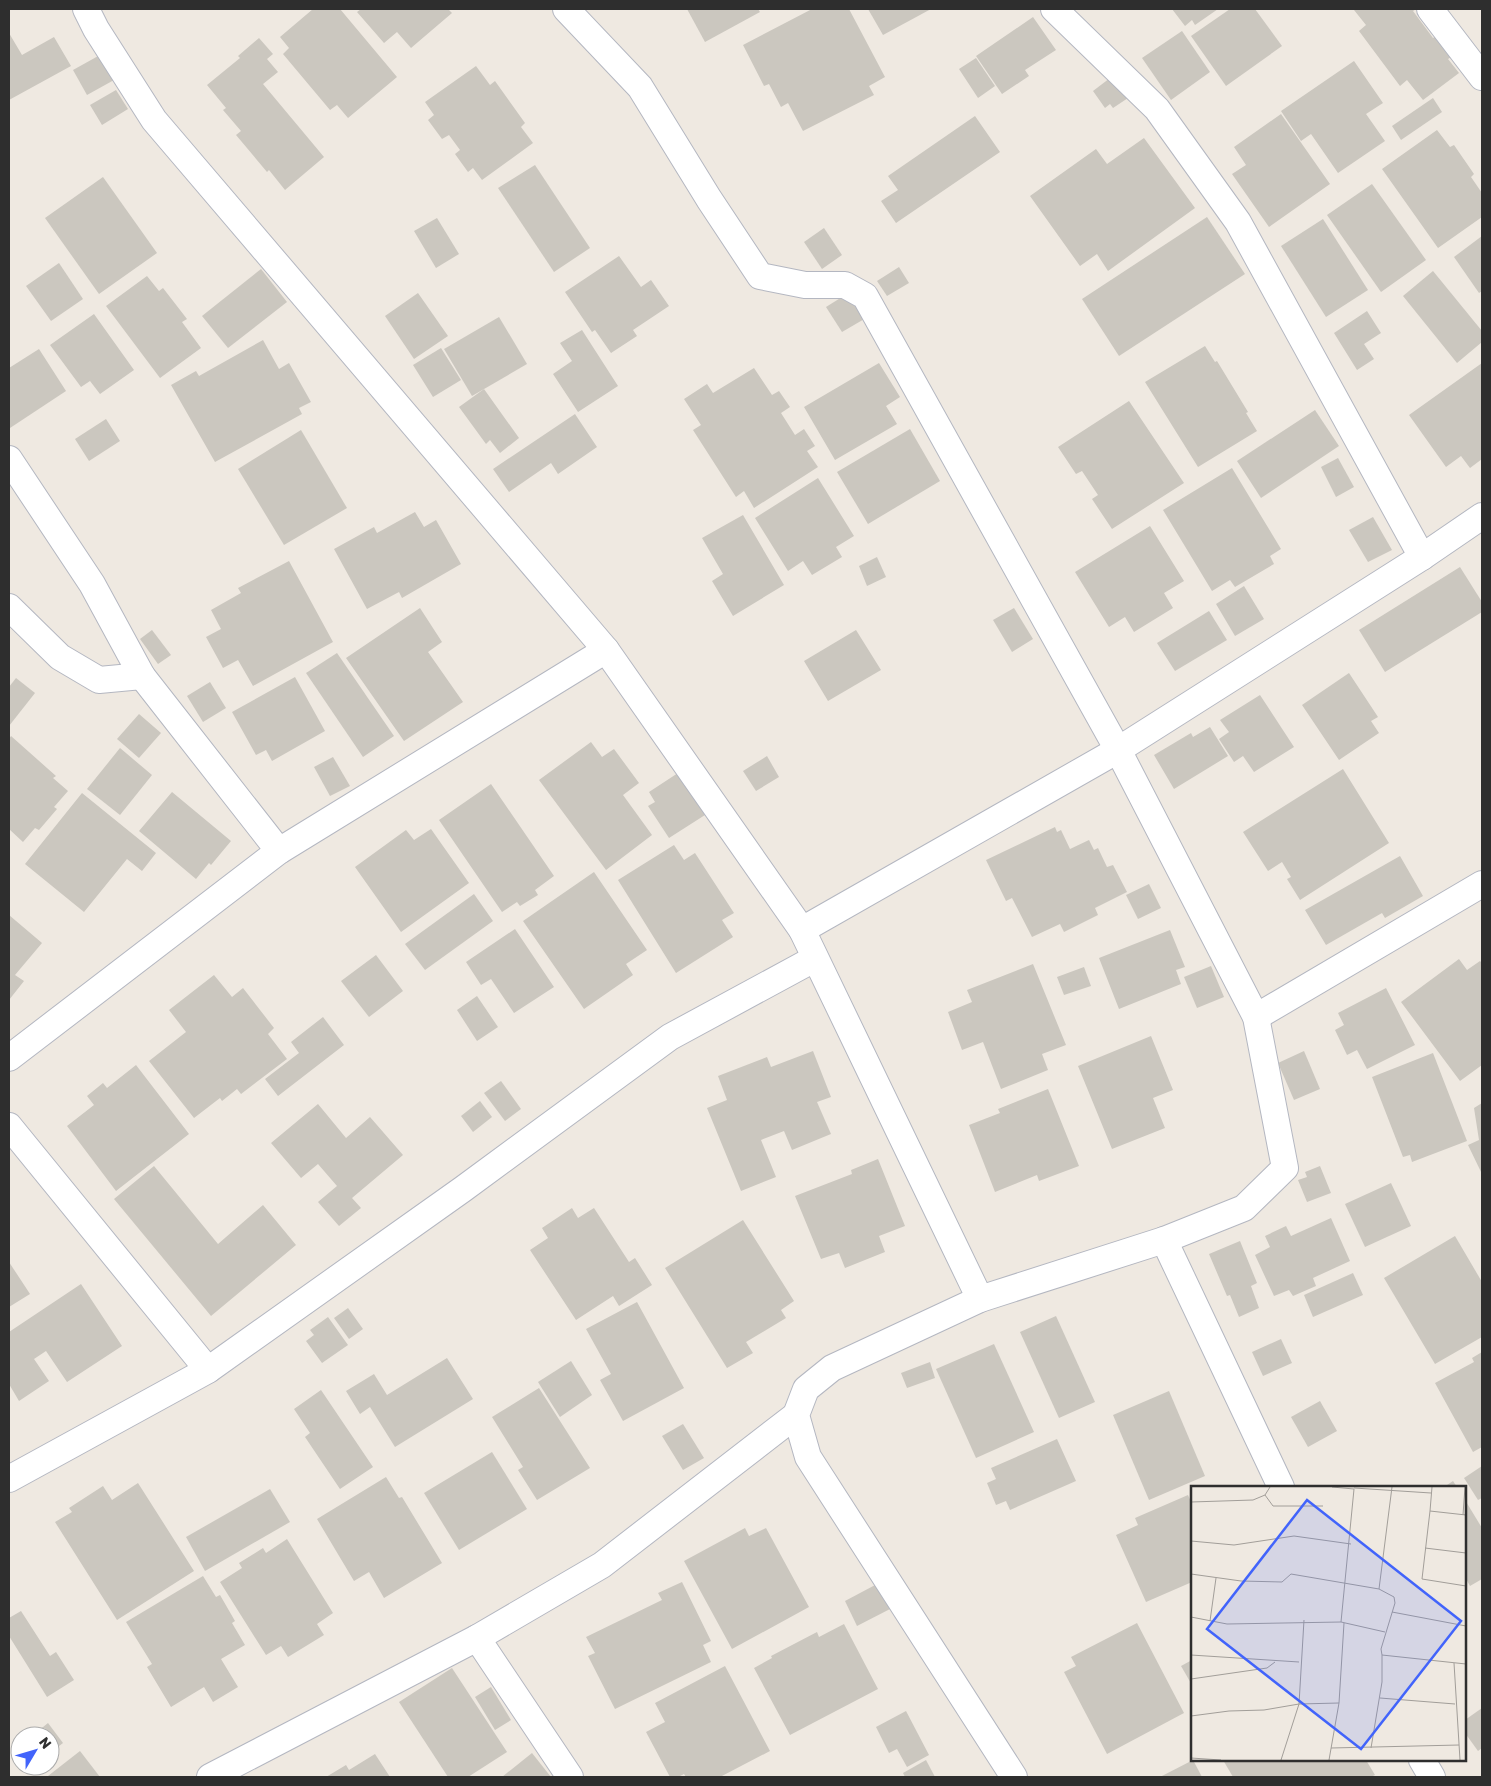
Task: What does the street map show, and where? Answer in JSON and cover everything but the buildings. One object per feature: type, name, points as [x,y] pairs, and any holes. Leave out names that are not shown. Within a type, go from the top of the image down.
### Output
[{"type":"street","points":[[86,9],[96,29],[154,120],[606,650],[802,930],[980,1300]]},
{"type":"street","points":[[210,1777],[476,1638],[602,1565],[796,1415],[806,1389],[832,1368],[980,1300],[1164,1240],[1244,1208],[1285,1168],[1256,1017],[1118,750],[865,296],[845,285],[805,286],[760,276],[709,200],[640,87],[566,9]]},
{"type":"street","points":[[1054,9],[1157,108],[1238,222],[1422,557]]},
{"type":"street","points":[[1430,9],[1482,77]]},
{"type":"street","points":[[9,459],[92,584],[142,676],[279,851]]},
{"type":"street","points":[[802,930],[1118,750],[1422,557],[1482,516]]},
{"type":"street","points":[[9,607],[60,657],[99,680],[142,676]]},
{"type":"street","points":[[9,1058],[279,851],[606,650]]},
{"type":"street","points":[[1256,1017],[1482,884]]},
{"type":"street","points":[[9,1479],[208,1370],[464,1189],[670,1037],[814,958]]},
{"type":"street","points":[[9,1126],[208,1370]]},
{"type":"street","points":[[1164,1240],[1282,1486]]},
{"type":"street","points":[[796,1415],[808,1457],[1014,1777]]},
{"type":"street","points":[[476,1638],[570,1777]]},
{"type":"street","points":[[1423,1761],[1432,1777]]}]
